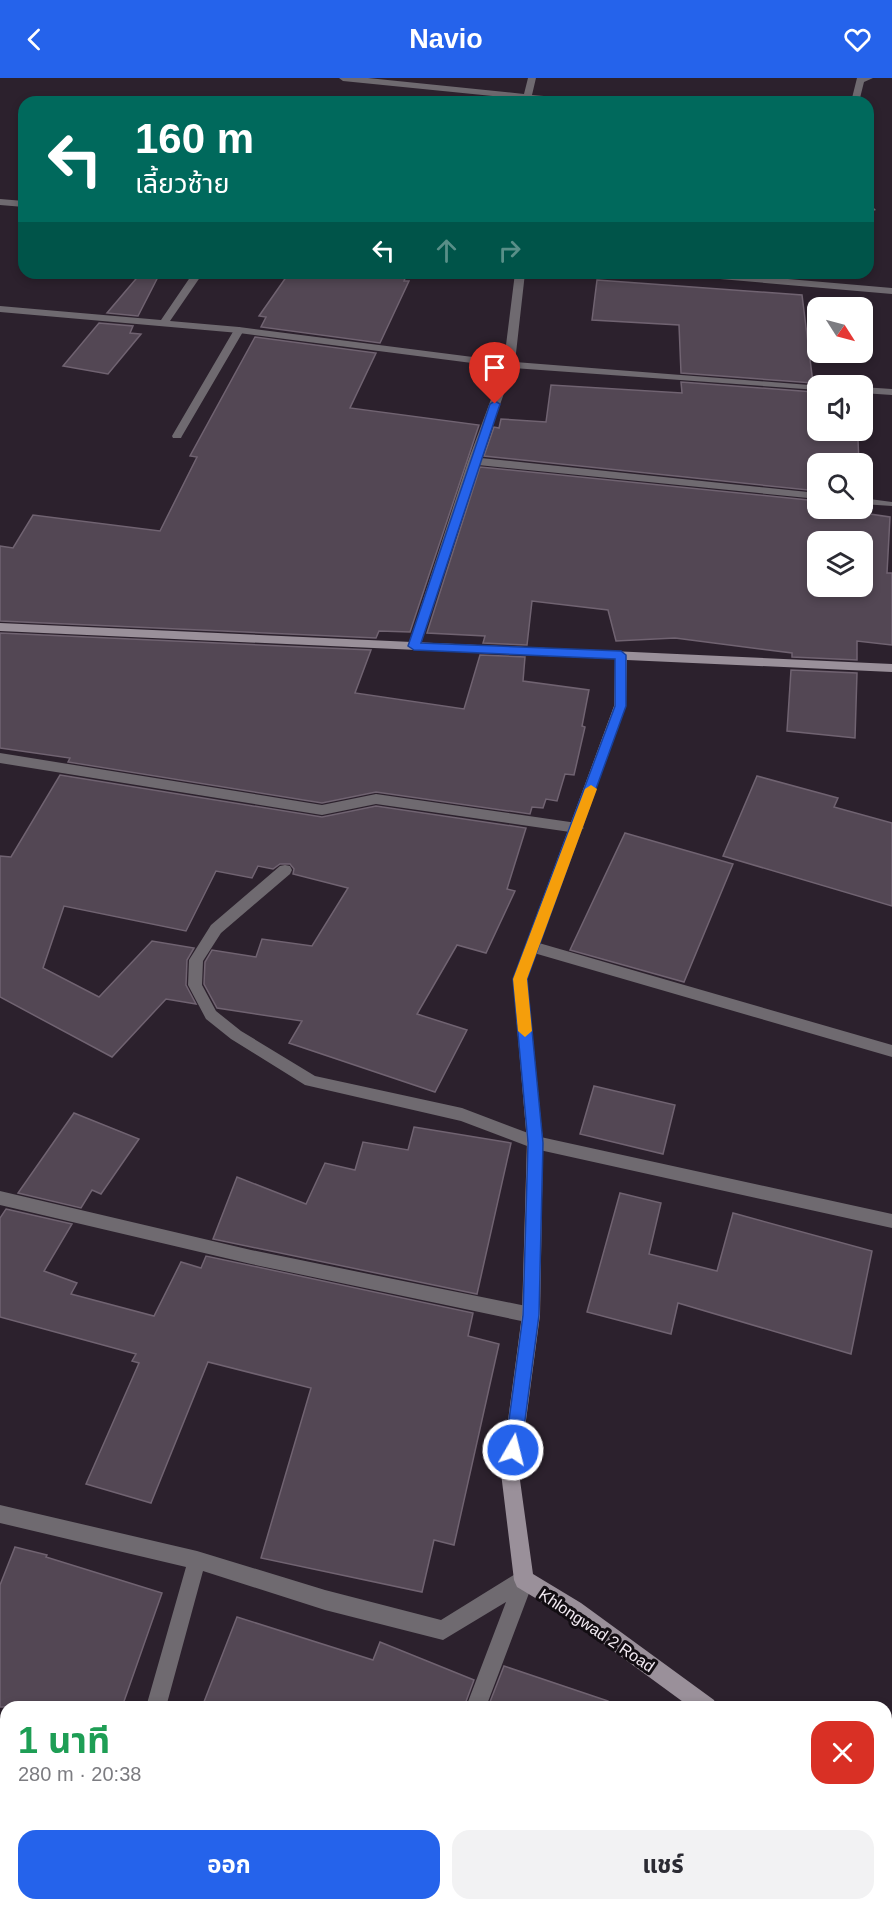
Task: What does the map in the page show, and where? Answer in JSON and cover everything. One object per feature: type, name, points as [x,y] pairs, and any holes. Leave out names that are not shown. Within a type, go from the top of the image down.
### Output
[{"type":"street","points":[[343,78],[493,96]]},
{"type":"street","points":[[527,96],[532,78]]},
{"type":"street","points":[[856,96],[860,80],[869,78]]},
{"type":"street","points":[[0,202],[18,204]]},
{"type":"street","points":[[164,324],[194,279]]},
{"type":"street","points":[[414,646],[474,461],[509,365],[519,279]]},
{"type":"street","points":[[754,279],[892,291]]},
{"type":"street","points":[[0,309],[239,330],[509,365],[807,386]]},
{"type":"street","points":[[177,436],[239,330]]},
{"type":"street","points":[[873,391],[892,392]]},
{"type":"street","points":[[474,461],[807,495]]},
{"type":"street","points":[[873,502],[888,504]]},
{"type":"street","points":[[0,627],[892,668]]},
{"type":"street","name":"Khlongwad 2 Road","points":[[621,655],[620,706],[520,979],[535,1143],[531,1315],[510,1473],[524,1580],[574,1610],[699,1701]]},
{"type":"street","points":[[0,758],[322,810],[376,799],[577,828]]},
{"type":"street","points":[[285,870],[216,930],[196,960],[195,985],[211,1015],[236,1035],[311,1081],[462,1115],[535,1143],[892,1221]]},
{"type":"street","points":[[532,947],[892,1051]]},
{"type":"street","points":[[0,1198],[251,1257],[531,1315]]},
{"type":"street","points":[[0,1514],[197,1560],[325,1600],[443,1630],[524,1580]]},
{"type":"street","points":[[158,1701],[197,1560]]},
{"type":"street","points":[[478,1701],[524,1580]]},
{"type":"building","points":[[136,279],[157,279],[138,316],[107,313]]},
{"type":"building","points":[[285,279],[405,279],[404,281],[409,281],[380,343],[261,327],[266,317],[259,316]]},
{"type":"building","points":[[597,280],[802,295],[807,335],[807,363],[810,363],[812,375],[807,375],[807,383],[681,373],[679,325],[592,320]]},
{"type":"building","points":[[99,323],[133,326],[130,333],[141,334],[108,374],[63,366]]},
{"type":"building","points":[[255,337],[376,353],[350,408],[479,425],[410,632],[379,631],[376,638],[0,621],[0,546],[13,548],[33,515],[160,531],[197,457],[190,456]]},
{"type":"building","points":[[681,382],[807,391],[807,441],[858,441],[859,453],[807,453],[807,490],[484,456],[494,427],[499,428],[501,419],[546,422],[551,385],[682,393]]},
{"type":"building","points":[[480,467],[807,500],[807,519],[873,519],[873,514],[890,517],[887,573],[892,573],[892,645],[857,641],[857,660],[792,657],[792,653],[675,638],[616,641],[608,610],[532,601],[527,645],[483,643],[485,636],[427,633]]},
{"type":"building","points":[[0,633],[371,650],[355,693],[464,709],[480,655],[525,657],[523,681],[589,690],[582,726],[585,727],[574,775],[565,774],[557,801],[546,799],[543,808],[532,807],[530,814],[376,792],[322,803],[68,762],[70,758],[0,748]]},
{"type":"building","points":[[791,670],[857,673],[855,738],[787,731]]},
{"type":"building","points":[[60,775],[322,817],[376,806],[526,828],[507,889],[515,891],[486,953],[457,945],[417,1014],[467,1030],[435,1092],[289,1043],[302,1021],[217,1008],[204,984],[205,962],[212,950],[256,957],[262,939],[312,946],[348,888],[293,874],[294,869],[290,864],[280,864],[273,869],[258,866],[252,878],[216,871],[186,931],[64,906],[43,968],[99,997],[152,941],[194,948],[187,960],[186,985],[196,1004],[166,999],[112,1057],[0,997],[0,856],[11,857]]},
{"type":"building","points":[[757,776],[838,798],[834,807],[892,823],[892,906],[723,856]]},
{"type":"building","points":[[625,833],[733,864],[684,982],[570,950]]},
{"type":"building","points":[[594,1086],[675,1105],[663,1154],[580,1134]]},
{"type":"building","points":[[74,1113],[139,1139],[101,1194],[92,1190],[81,1208],[18,1193]]},
{"type":"building","points":[[414,1127],[511,1143],[477,1294],[213,1239],[237,1177],[306,1204],[325,1163],[355,1170],[363,1142],[408,1150]]},
{"type":"building","points":[[620,1193],[661,1203],[649,1254],[717,1271],[733,1213],[872,1251],[851,1354],[678,1303],[671,1334],[587,1312]]},
{"type":"building","points":[[6,1209],[72,1224],[44,1271],[77,1283],[71,1294],[154,1316],[181,1262],[201,1268],[206,1256],[473,1313],[468,1336],[499,1344],[454,1545],[434,1540],[422,1592],[261,1558],[311,1388],[208,1362],[151,1503],[86,1484],[139,1363],[132,1361],[136,1354],[0,1317],[0,1218]]},
{"type":"building","points":[[15,1547],[47,1555],[46,1557],[162,1593],[124,1701],[0,1701],[0,1585]]},
{"type":"building","points":[[237,1617],[373,1660],[380,1642],[474,1680],[466,1701],[204,1701]]},
{"type":"building","points":[[504,1666],[608,1701],[490,1701]]},
{"type":"slow traffic","points":[[525,1031],[520,979],[591,789]]},
{"type":"route","points":[[495,404],[474,461],[414,646],[621,655],[620,706],[520,979],[535,1143],[531,1315],[513,1450]]}]
